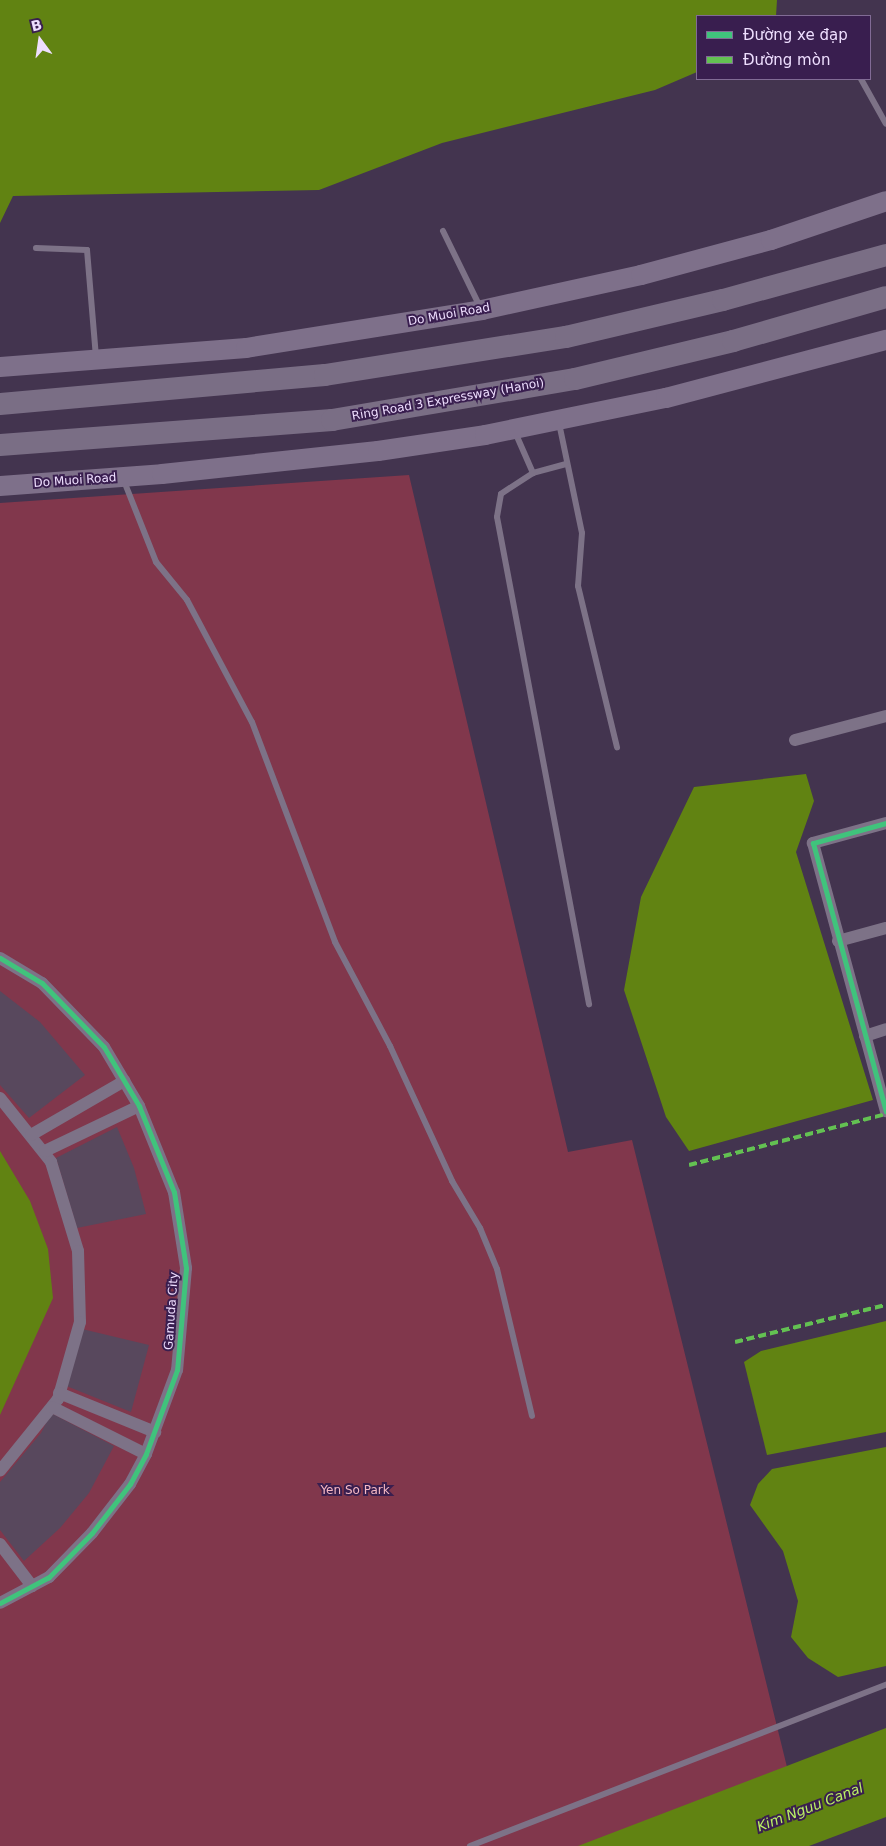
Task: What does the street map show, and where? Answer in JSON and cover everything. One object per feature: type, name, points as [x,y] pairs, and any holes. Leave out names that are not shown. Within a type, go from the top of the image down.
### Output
[{"type":"highway","points":[[0,404],[326,375],[566,337],[723,300],[886,255]]},
{"type":"highway","name":"Ring Road 3 Expressway (Hanoi)","points":[[0,445],[352,417],[575,379],[734,341],[886,297]]},
{"type":"main road","name":"Do Muoi Road","points":[[0,367],[246,348],[482,310],[641,275],[771,240],[886,201]]},
{"type":"main road","name":"Do Muoi Road","points":[[0,486],[122,477],[378,452],[514,429],[666,398],[886,340]]},
{"type":"street","points":[[795,740],[886,716]]},
{"type":"street","points":[[886,823],[813,843],[838,941],[886,1111]]},
{"type":"street","points":[[838,941],[886,928]]},
{"type":"street","name":"Gamuda City","points":[[0,1603],[49,1577],[92,1534],[130,1484],[146,1454],[177,1370],[186,1268],[174,1192],[140,1106],[104,1047],[42,983],[1,960]]},
{"type":"street","points":[[865,1036],[886,1029]]},
{"type":"street","points":[[31,1135],[124,1081]]},
{"type":"street","points":[[0,1098],[44,1151],[78,1251],[80,1322],[59,1393],[52,1407],[0,1471]]},
{"type":"street","points":[[44,1151],[140,1106]]},
{"type":"street","points":[[59,1393],[155,1432]]},
{"type":"street","points":[[52,1407],[146,1454]]},
{"type":"street","points":[[0,1544],[32,1586]]},
{"type":"lane","points":[[862,80],[886,124]]},
{"type":"lane","points":[[443,231],[482,310]]},
{"type":"lane","points":[[36,248],[88,250],[96,359]]},
{"type":"lane","points":[[558,420],[582,533],[578,586],[617,747]]},
{"type":"lane","points":[[514,429],[533,473]]},
{"type":"lane","points":[[566,464],[533,473],[501,494],[497,517],[589,1004]]},
{"type":"lane","points":[[122,477],[156,562],[187,600],[252,722],[335,942],[390,1046],[452,1181],[480,1228],[496,1269],[532,1416]]},
{"type":"lane","points":[[470,1846],[886,1685]]},
{"type":"green space","name":"Yen So Park","points":[[409,475],[568,1152],[632,1140],[787,1767],[581,1846],[0,1846],[0,503]]},
{"type":"water","points":[[0,0],[777,0],[776,15],[696,15],[696,72],[655,90],[442,143],[319,190],[13,196],[0,223]]},
{"type":"water","points":[[806,774],[814,801],[796,852],[873,1100],[689,1151],[666,1117],[624,990],[641,897],[694,787]]},
{"type":"water","points":[[0,1151],[30,1201],[48,1249],[53,1298],[0,1415]]},
{"type":"water","points":[[886,1321],[886,1432],[767,1455],[744,1362],[761,1351]]},
{"type":"water","points":[[886,1447],[886,1666],[838,1677],[808,1658],[791,1637],[798,1601],[783,1551],[750,1505],[758,1484],[772,1469]]},
{"type":"water","name":"Kim Nguu Canal","points":[[886,1728],[886,1817],[809,1846],[578,1846]]},
{"type":"building","points":[[0,991],[40,1022],[85,1075],[29,1118],[0,1085]]},
{"type":"building","points":[[117,1127],[134,1168],[146,1214],[77,1228],[56,1158]]},
{"type":"building","points":[[82,1329],[149,1345],[131,1412],[64,1385]]},
{"type":"building","points":[[51,1413],[114,1446],[89,1493],[60,1528],[24,1561],[0,1530],[0,1482],[41,1433]]},
{"type":"marked path","points":[[689,1165],[886,1114]]},
{"type":"marked path","points":[[735,1342],[886,1305]]},
{"type":"cycle path","points":[[886,823],[813,843],[886,1111]]},
{"type":"cycle path","points":[[0,958],[42,983],[104,1047],[139,1106],[174,1192],[186,1268],[177,1370],[146,1454],[130,1484],[92,1533],[49,1577],[0,1603]]}]
